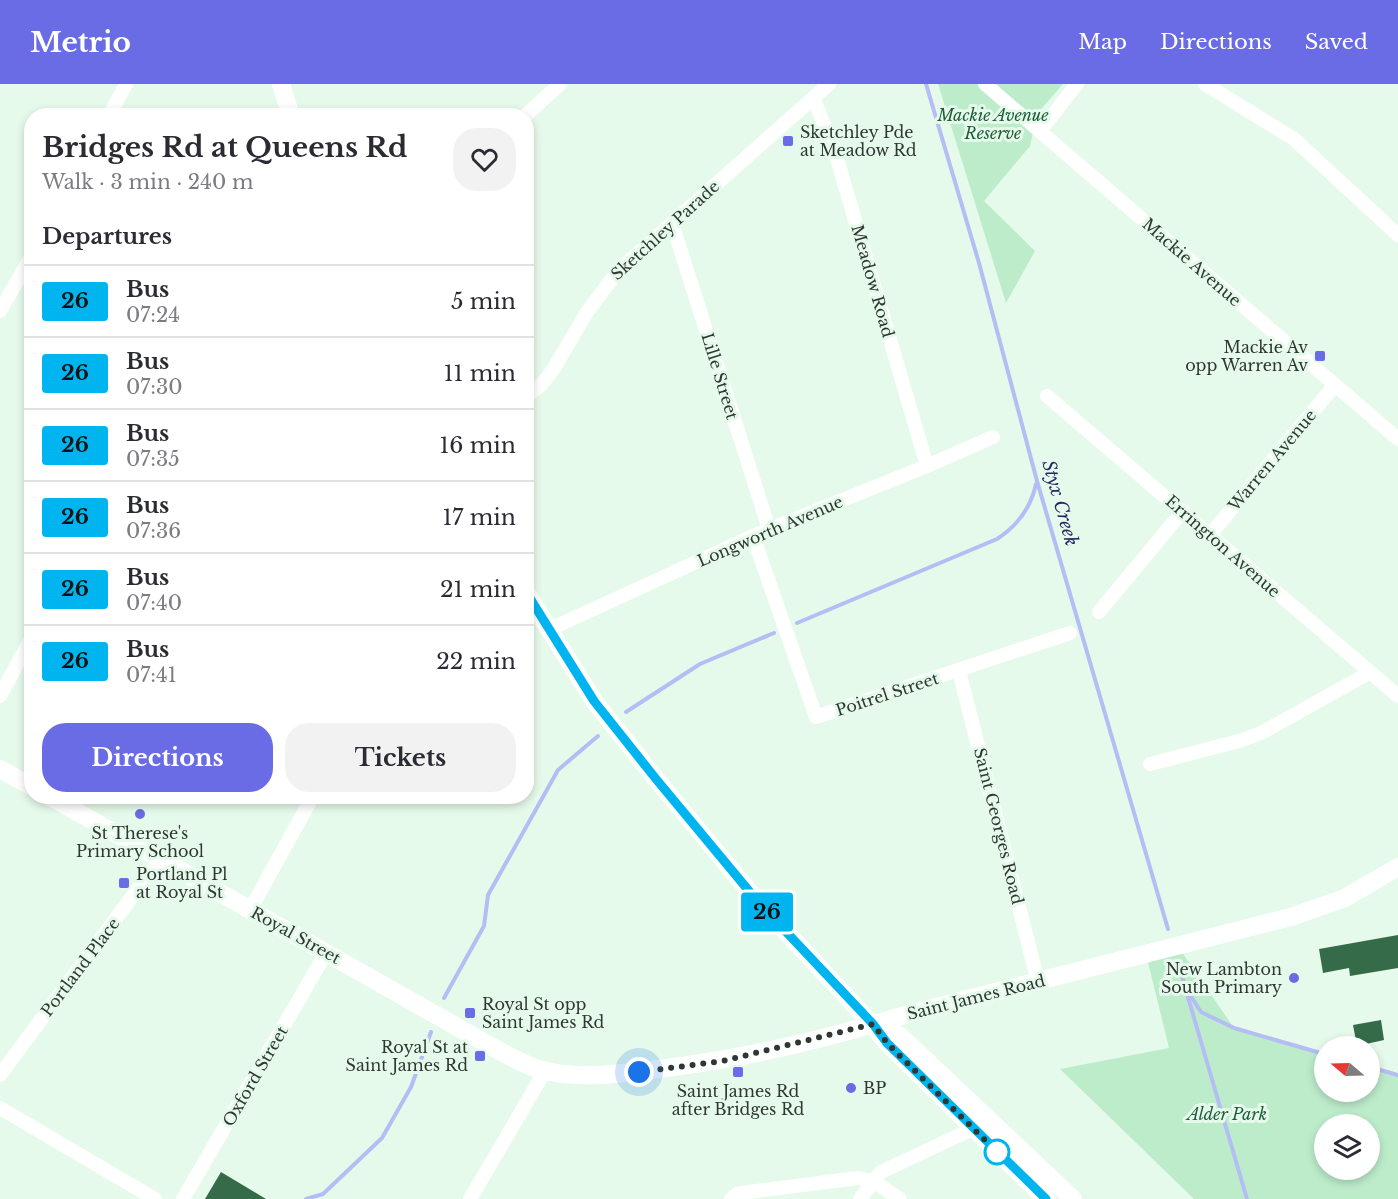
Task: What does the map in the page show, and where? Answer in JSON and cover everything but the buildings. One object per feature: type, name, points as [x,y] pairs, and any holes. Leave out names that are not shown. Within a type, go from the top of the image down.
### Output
[{"type":"main road","points":[[281,84],[288,108]]},
{"type":"main road","points":[[534,608],[550,629],[594,701],[759,903],[873,1024],[887,1043],[1046,1199]]},
{"type":"main road","points":[[0,769],[24,782]]},
{"type":"main road","name":"Royal Street","points":[[62,804],[495,1049],[545,1071]]},
{"type":"main road","name":"Saint James Road","points":[[545,1071],[596,1075],[702,1064],[747,1055],[1291,917],[1346,898],[1398,867]]},
{"type":"main road","points":[[873,1024],[899,1035],[1073,1199]]},
{"type":"street","points":[[113,108],[126,84]]},
{"type":"street","points":[[534,108],[560,84]]},
{"type":"street","name":"Sketchley Parade","points":[[534,391],[553,370],[587,312],[618,271],[829,84]]},
{"type":"street","name":"Mackie Avenue","points":[[985,84],[1398,440]]},
{"type":"street","points":[[1040,130],[1077,84]]},
{"type":"street","points":[[1205,84],[1294,139],[1398,235]]},
{"type":"street","name":"Meadow Road","points":[[813,98],[833,145],[927,466]]},
{"type":"street","name":"Lille Street","points":[[672,223],[769,529]]},
{"type":"street","points":[[0,311],[24,269]]},
{"type":"street","name":"Warren Avenue","points":[[1210,535],[1335,385]]},
{"type":"street","name":"Errington Avenue","points":[[1047,396],[1398,696]]},
{"type":"street","name":"Longworth Avenue","points":[[550,629],[769,529],[993,437]]},
{"type":"street","points":[[1099,612],[1183,512]]},
{"type":"street","name":"Poitrel Street","points":[[753,536],[816,717],[1071,633]]},
{"type":"street","points":[[0,696],[24,652]]},
{"type":"street","name":"Saint Georges Road","points":[[959,671],[1038,982]]},
{"type":"street","points":[[1150,764],[1261,733],[1369,673]]},
{"type":"street","points":[[250,910],[309,804]]},
{"type":"street","name":"Portland Place","points":[[0,1075],[160,859]]},
{"type":"street","name":"Oxford Street","points":[[183,1199],[326,953]]},
{"type":"street","points":[[470,1199],[545,1071]]},
{"type":"street","points":[[0,1108],[155,1199]]},
{"type":"street","points":[[860,1199],[880,1173],[990,1119]]},
{"type":"street","points":[[731,1199],[737,1194],[759,1190],[858,1178],[873,1181],[900,1199]]},
{"type":"green space","name":"Mackie Avenue Reserve","points":[[938,84],[1063,84],[1037,114],[1030,146],[984,201],[1035,251],[1006,303]]},
{"type":"green space","name":"Alder Park","points":[[1177,945],[1234,1028],[1314,1051],[1314,1102],[1380,1102],[1380,1070],[1398,1075],[1398,1199],[1194,1199],[1060,1069],[1169,1048],[1146,954]]},
{"type":"waterway","name":"Styx Creek","points":[[926,84],[979,263],[1037,481],[1168,929]]},
{"type":"waterway","points":[[797,623],[997,539],[1022,515],[1031,500],[1036,484]]},
{"type":"waterway","points":[[626,712],[700,664],[774,633]]},
{"type":"waterway","points":[[444,998],[484,926],[488,895],[558,770],[598,736]]},
{"type":"waterway","name":"Styx Creek","points":[[1179,966],[1185,987],[1201,1012],[1234,1028],[1314,1051]]},
{"type":"waterway","points":[[1185,987],[1247,1199]]},
{"type":"waterway","points":[[306,1199],[323,1194],[382,1138],[411,1087],[431,1032]]},
{"type":"waterway","name":"Styx Creek","points":[[1380,1070],[1398,1075]]},
{"type":"bus line","name":"26","points":[[534,604],[594,701],[759,903],[873,1024],[882,1038],[1046,1199]]},
{"type":"place","name":"Sketchley Pde at Meadow Rd","points":[[788,141]]},
{"type":"place","name":"Mackie Av opp Warren Av","points":[[1320,356]]},
{"type":"place","name":"St Therese's Primary School","points":[[140,814]]},
{"type":"place","name":"Portland Pl at Royal St","points":[[124,883]]},
{"type":"place","name":"New Lambton South Primary","points":[[1294,978]]},
{"type":"place","name":"Royal St opp Saint James Rd","points":[[470,1013]]},
{"type":"place","name":"Royal St at Saint James Rd","points":[[480,1056]]},
{"type":"place","name":"Saint James Rd after Bridges Rd","points":[[738,1072]]},
{"type":"place","name":"BP","points":[[851,1088]]},
{"type":"route","points":[[639,1072],[723,1061],[873,1024],[882,1038],[1002,1157],[997,1152]]}]
